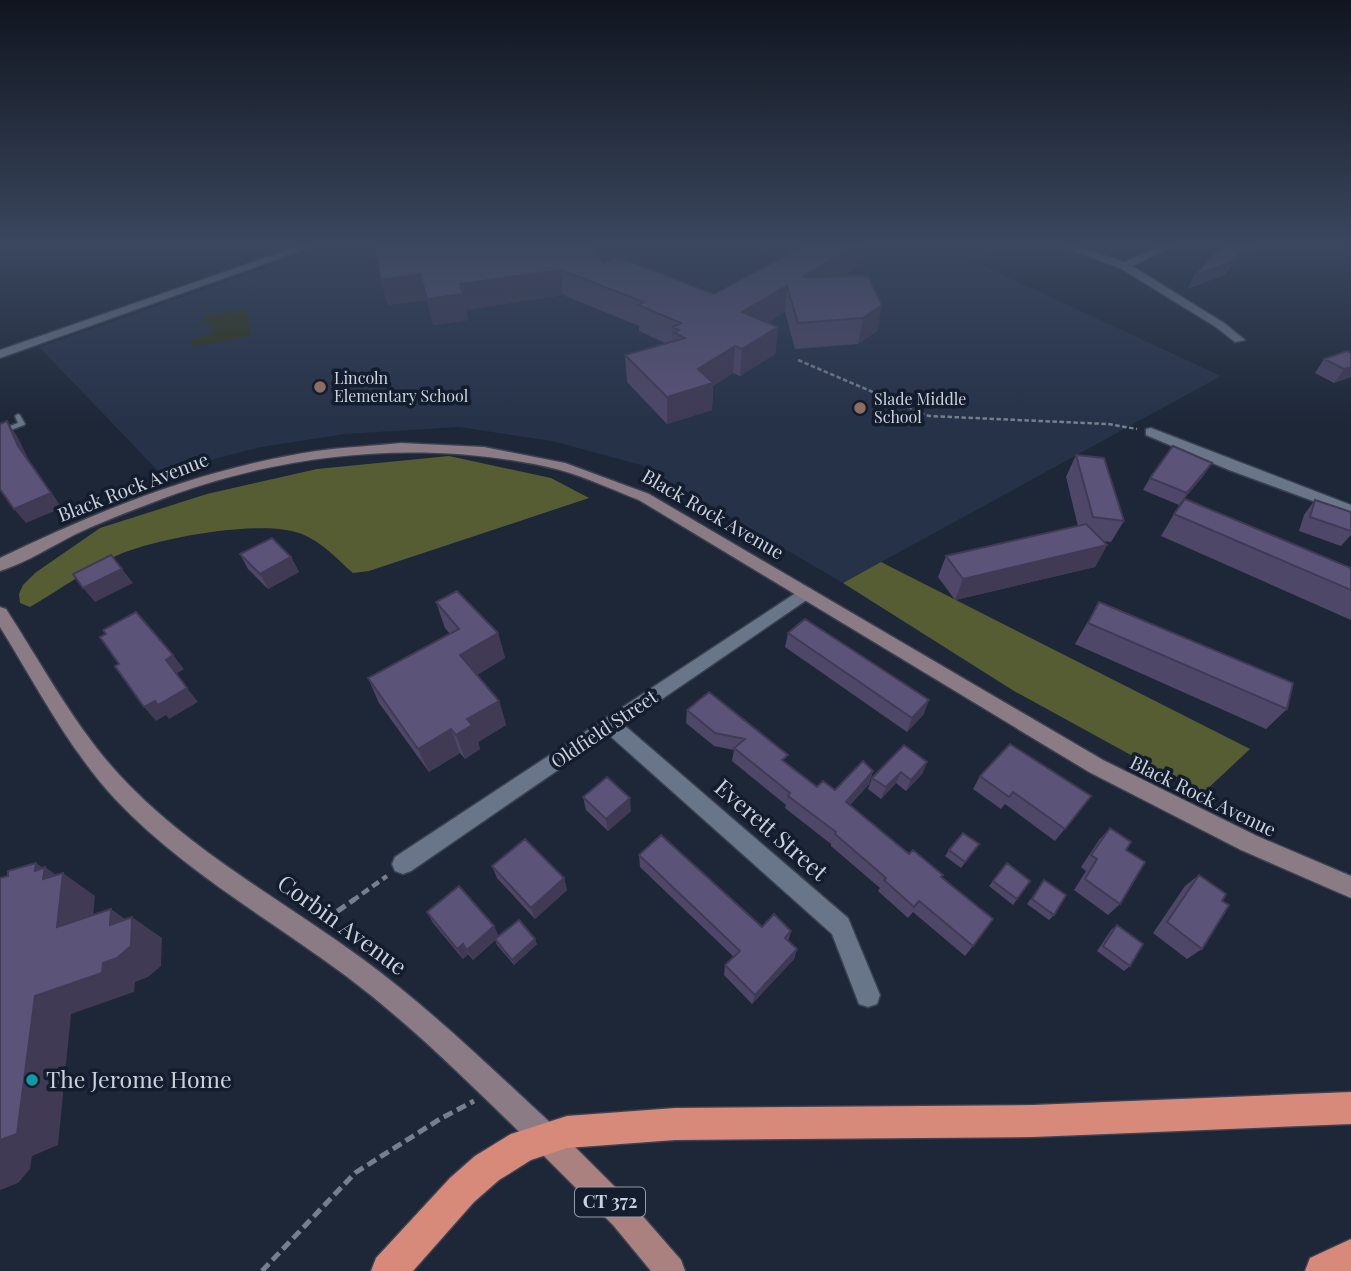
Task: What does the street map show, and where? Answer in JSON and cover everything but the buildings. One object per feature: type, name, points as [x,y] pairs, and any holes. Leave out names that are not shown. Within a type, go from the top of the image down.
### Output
[{"type":"highway","points":[[389,1271],[475,1178],[506,1154],[545,1137],[592,1128],[675,1124],[1033,1121],[1351,1108]]},
{"type":"highway","points":[[1323,1271],[1351,1257]]},
{"type":"main road","name":"Corbin Avenue","points":[[545,1137],[623,1215],[670,1271]]},
{"type":"street","points":[[0,354],[145,303]]},
{"type":"street","points":[[1185,303],[1220,324],[1239,340]]},
{"type":"street","points":[[1151,432],[1234,467],[1351,510]]},
{"type":"street","name":"Black Rock Avenue","points":[[0,565],[103,518],[175,490],[219,476],[331,454],[391,447],[452,447],[540,459],[618,484],[727,544],[1096,766],[1249,843],[1351,887]]},
{"type":"street","name":"Oldfield Street","points":[[403,864],[805,593]]},
{"type":"street","name":"Corbin Avenue","points":[[0,613],[81,740],[121,791],[178,842],[398,1003],[545,1137]]},
{"type":"street","name":"Everett Street","points":[[611,725],[840,926],[868,995]]},
{"type":"lane","points":[[0,432],[22,424],[18,416]]},
{"type":"path","points":[[798,360],[929,416],[1108,424],[1151,432]]},
{"type":"path","points":[[306,934],[403,864]]},
{"type":"path","points":[[262,1271],[355,1173],[440,1119],[495,1091]]},
{"type":"shaded area","name":"Slade Middle School","points":[[164,303],[1064,303],[1221,376],[843,583],[641,465],[552,441],[459,427],[345,434],[261,447],[160,473],[39,347]]},
{"type":"green space","points":[[248,309],[250,336],[191,347],[191,339],[212,335],[211,325],[204,326],[204,315]]},
{"type":"green space","points":[[449,456],[551,478],[589,498],[369,571],[353,573],[329,551],[302,534],[263,528],[210,532],[157,542],[118,555],[30,607],[20,603],[19,594],[23,585],[35,573],[100,528],[207,494],[317,469]]},
{"type":"green space","points":[[881,562],[1250,749],[1202,794],[1014,691],[843,583]]},
{"type":"place","name":"Lincoln Elementary School","points":[[320,387]]},
{"type":"place","name":"Slade Middle School","points":[[860,408]]},
{"type":"place","name":"The Jerome Home","points":[[32,1080]]}]
